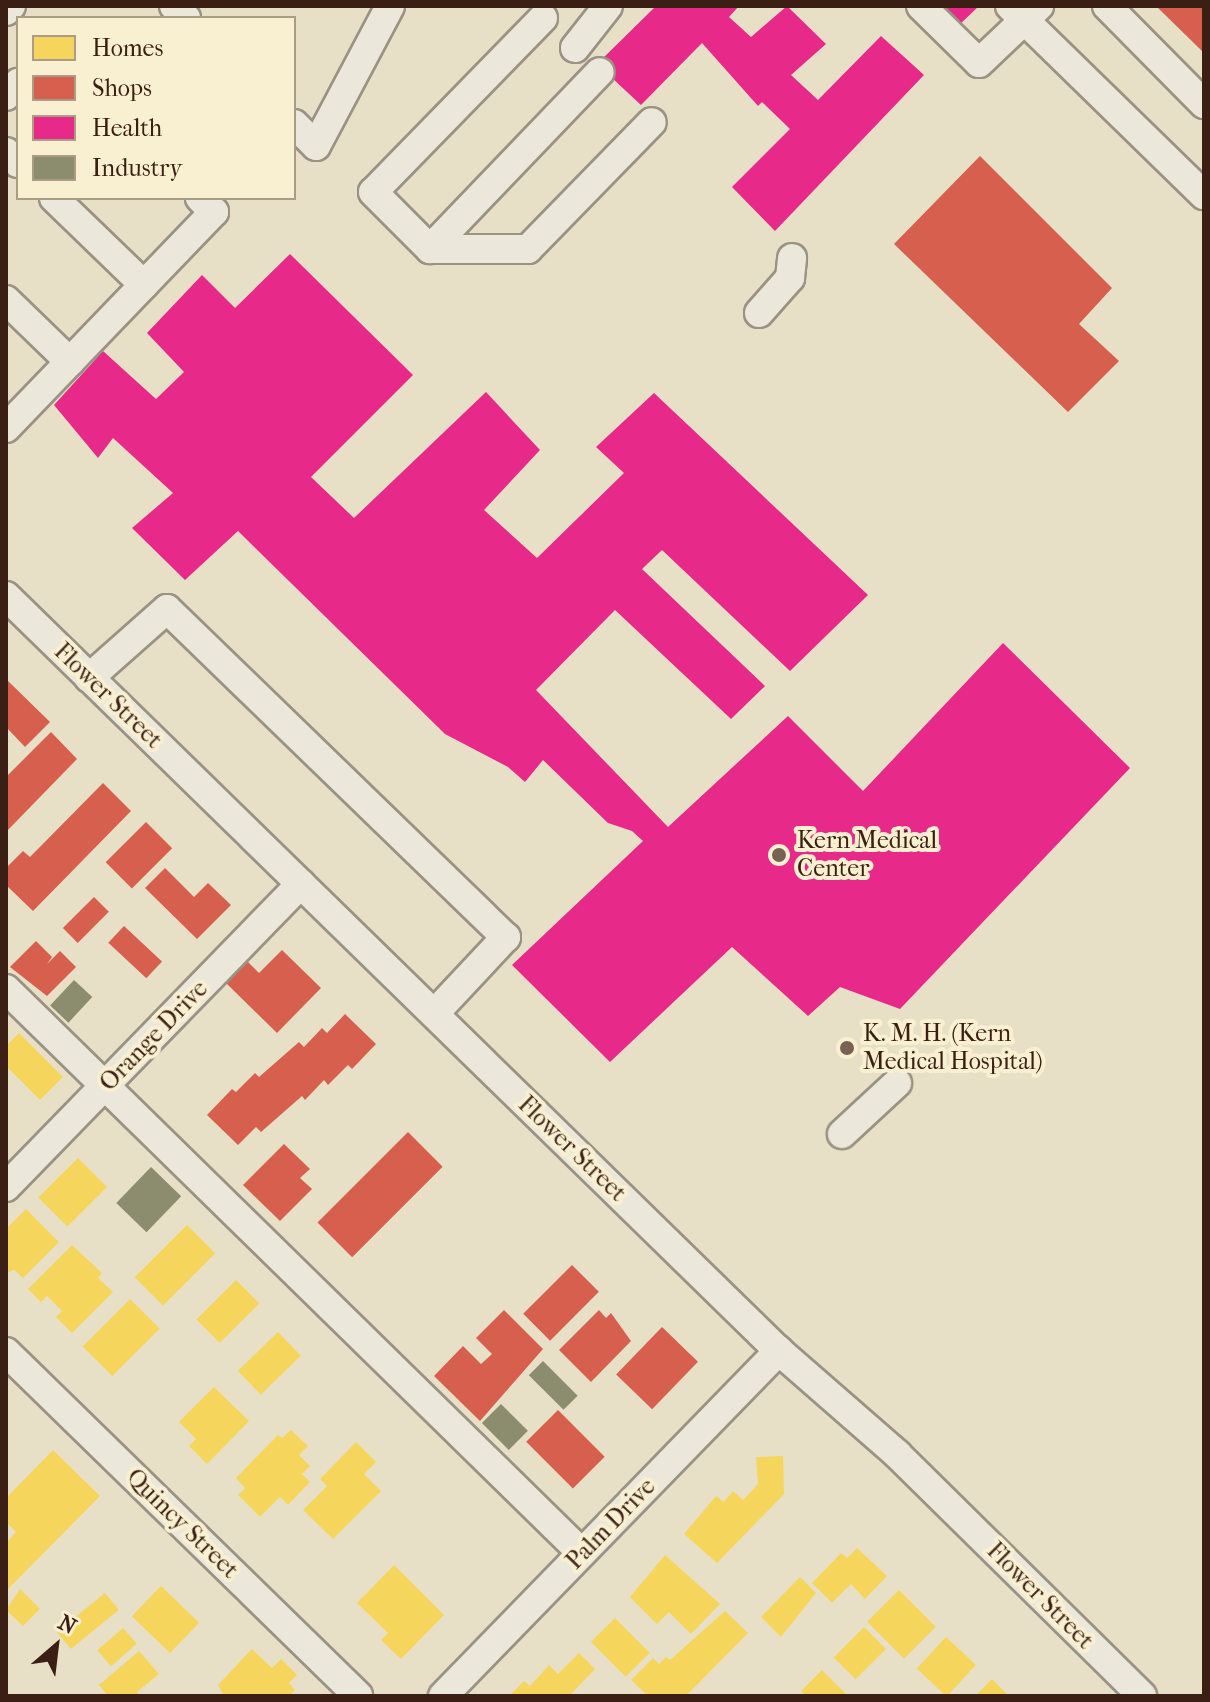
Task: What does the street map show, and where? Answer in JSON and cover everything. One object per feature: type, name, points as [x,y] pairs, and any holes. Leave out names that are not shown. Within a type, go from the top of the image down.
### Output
[{"type":"street","points":[[6,11],[11,6]]},
{"type":"street","points":[[296,126],[316,146],[390,6]]},
{"type":"street","points":[[575,48],[608,6]]},
{"type":"street","points":[[921,6],[979,63],[1025,11],[1204,195]]},
{"type":"street","points":[[1107,6],[1204,104]]},
{"type":"street","points":[[543,18],[373,192],[430,249],[528,249],[652,122]]},
{"type":"street","points":[[430,249],[600,72]]},
{"type":"street","points":[[56,200],[144,285]]},
{"type":"street","points":[[6,428],[214,212],[202,200]]},
{"type":"street","points":[[759,313],[790,278],[792,258]]},
{"type":"street","points":[[6,300],[70,362]]},
{"type":"street","name":"Flower Street","points":[[6,596],[779,1351],[897,1454],[1142,1696]]},
{"type":"street","points":[[89,678],[167,609],[506,937],[434,1014]]},
{"type":"street","name":"Orange Drive","points":[[6,1187],[301,884]]},
{"type":"street","points":[[6,989],[582,1553]]},
{"type":"street","points":[[842,1134],[897,1083]]},
{"type":"street","name":"Palm Drive","points":[[443,1696],[779,1351]]},
{"type":"street","name":"Quincy Street","points":[[6,1352],[358,1696]]},
{"type":"building: Homes","points":[[19,1033],[63,1077],[40,1100],[6,1066],[6,1046]]},
{"type":"building: Homes","points":[[78,1158],[107,1187],[67,1227],[38,1198]]},
{"type":"building: Homes","points":[[26,1209],[59,1242],[23,1278],[14,1270],[6,1273],[6,1229]]},
{"type":"building: Homes","points":[[187,1225],[215,1253],[163,1306],[135,1277]]},
{"type":"building: Homes","points":[[72,1245],[102,1273],[98,1278],[113,1292],[72,1333],[56,1317],[62,1311],[47,1296],[41,1302],[28,1289]]},
{"type":"building: Homes","points":[[236,1280],[259,1303],[220,1343],[196,1320]]},
{"type":"building: Homes","points":[[130,1299],[160,1329],[112,1376],[83,1346]]},
{"type":"building: Homes","points":[[278,1332],[301,1356],[261,1395],[238,1371]]},
{"type":"building: Homes","points":[[214,1387],[249,1421],[207,1464],[189,1446],[196,1439],[179,1422]]},
{"type":"building: Homes","points":[[291,1430],[308,1446],[299,1455],[310,1466],[302,1474],[310,1482],[288,1505],[280,1497],[260,1517],[238,1495],[245,1488],[236,1478],[278,1435],[282,1438]]},
{"type":"building: Homes","points":[[356,1442],[376,1462],[364,1474],[381,1491],[333,1539],[303,1510],[327,1486],[320,1479]]},
{"type":"building: Homes","points":[[53,1450],[100,1496],[6,1591],[6,1543],[16,1532],[6,1522],[6,1498]]},
{"type":"building: Homes","points":[[783,1456],[784,1494],[717,1563],[684,1534],[716,1496],[724,1502],[733,1491],[743,1500],[758,1484],[756,1457]]},
{"type":"building: Homes","points":[[857,1548],[887,1576],[865,1599],[851,1584],[832,1603],[812,1583],[841,1553],[847,1558]]},
{"type":"building: Homes","points":[[665,1555],[720,1604],[691,1634],[669,1612],[657,1624],[630,1597]]},
{"type":"building: Homes","points":[[394,1565],[444,1615],[401,1659],[381,1640],[388,1633],[357,1603]]},
{"type":"building: Homes","points":[[800,1577],[816,1593],[781,1637],[761,1617]]},
{"type":"building: Homes","points":[[161,1586],[199,1623],[170,1653],[132,1616]]},
{"type":"building: Homes","points":[[20,1589],[40,1609],[23,1626],[6,1610]]},
{"type":"building: Homes","points":[[899,1590],[936,1627],[904,1659],[867,1622]]},
{"type":"building: Homes","points":[[105,1593],[119,1610],[71,1649],[57,1632]]},
{"type":"building: Homes","points":[[725,1611],[748,1633],[686,1696],[648,1696],[631,1680],[653,1658],[659,1664],[666,1657],[670,1660]]},
{"type":"building: Homes","points":[[615,1618],[650,1653],[626,1677],[591,1642]]},
{"type":"building: Homes","points":[[864,1627],[886,1649],[856,1679],[834,1657]]},
{"type":"building: Homes","points":[[123,1628],[137,1644],[111,1666],[97,1650]]},
{"type":"building: Homes","points":[[946,1637],[976,1665],[947,1696],[917,1668]]},
{"type":"building: Homes","points":[[252,1649],[272,1668],[281,1659],[297,1675],[289,1683],[295,1690],[289,1696],[224,1696],[218,1685]]},
{"type":"building: Homes","points":[[139,1651],[159,1674],[137,1692],[140,1696],[108,1696],[99,1685]]},
{"type":"building: Homes","points":[[579,1653],[595,1669],[569,1696],[509,1696],[524,1681],[530,1686],[549,1665],[558,1674]]},
{"type":"building: Homes","points":[[822,1670],[848,1696],[806,1696],[801,1691]]},
{"type":"building: Homes","points":[[992,1679],[1009,1696],[975,1696]]},
{"type":"building: Shops","points":[[1156,6],[1204,6],[1204,53]]},
{"type":"building: Shops","points":[[980,156],[1112,288],[1079,324],[1119,361],[1068,412],[894,244]]},
{"type":"building: Shops","points":[[6,679],[50,722],[25,747],[6,727]]},
{"type":"building: Shops","points":[[51,732],[77,759],[6,832],[6,777]]},
{"type":"building: Shops","points":[[103,783],[131,811],[33,911],[6,885],[6,868],[23,851],[30,857]]},
{"type":"building: Shops","points":[[146,822],[172,848],[132,888],[106,862]]},
{"type":"building: Shops","points":[[165,868],[194,897],[208,883],[231,905],[197,939],[145,888]]},
{"type":"building: Shops","points":[[94,897],[109,912],[78,943],[63,928]]},
{"type":"building: Shops","points":[[124,926],[162,961],[146,978],[108,943]]},
{"type":"building: Shops","points":[[36,941],[52,957],[47,964],[60,951],[76,967],[47,996],[10,967]]},
{"type":"building: Shops","points":[[282,950],[321,988],[277,1033],[226,983],[248,962],[259,973]]},
{"type":"building: Shops","points":[[345,1014],[376,1044],[352,1069],[348,1065],[328,1085],[324,1080],[305,1100],[302,1096],[261,1132],[256,1127],[238,1145],[207,1115],[232,1089],[236,1092],[255,1073],[259,1077],[299,1042],[304,1047],[322,1028],[327,1033]]},
{"type":"building: Shops","points":[[408,1132],[443,1167],[352,1257],[317,1223]]},
{"type":"building: Shops","points":[[284,1144],[310,1169],[300,1178],[312,1189],[280,1221],[243,1185]]},
{"type":"building: Shops","points":[[572,1265],[599,1292],[550,1341],[523,1314]]},
{"type":"building: Shops","points":[[504,1310],[543,1349],[480,1421],[434,1376],[463,1346],[481,1364],[492,1354],[476,1338]]},
{"type":"building: Shops","points":[[599,1310],[606,1318],[611,1313],[631,1341],[591,1382],[559,1350]]},
{"type":"building: Shops","points":[[662,1327],[698,1362],[652,1409],[616,1374]]},
{"type":"building: Shops","points":[[558,1410],[605,1457],[573,1488],[526,1442]]},
{"type":"building: Health","points":[[656,6],[739,6],[729,17],[751,37],[787,6],[826,44],[791,75],[818,100],[881,36],[924,75],[775,231],[732,187],[790,129],[762,102],[758,106],[702,43],[641,105],[597,64]]},
{"type":"building: Health","points":[[938,6],[979,6],[958,26]]},
{"type":"building: Health","points":[[290,254],[413,375],[311,477],[354,518],[486,392],[540,450],[484,510],[537,558],[624,473],[596,447],[654,393],[868,595],[790,671],[662,550],[642,569],[765,686],[731,719],[615,610],[536,690],[668,827],[788,716],[863,791],[1003,643],[1130,768],[900,1009],[840,987],[808,1016],[732,947],[610,1062],[512,965],[643,841],[632,831],[608,823],[543,760],[525,782],[508,767],[445,734],[238,531],[185,580],[132,528],[173,493],[113,438],[98,458],[54,405],[103,351],[156,399],[184,372],[147,333],[202,275],[235,308]]},
{"type":"building: Industry","points":[[74,980],[92,997],[68,1023],[50,1006]]},
{"type":"building: Industry","points":[[151,1167],[181,1196],[146,1232],[116,1203]]},
{"type":"building: Industry","points":[[543,1361],[578,1396],[564,1410],[529,1375]]},
{"type":"building: Industry","points":[[501,1404],[528,1431],[509,1450],[482,1423]]},
{"type":"place","name":"Kern Medical Center","points":[[779,855]]},
{"type":"place","name":"K. M. H. (Kern Medical Hospital)","points":[[847,1048]]}]
